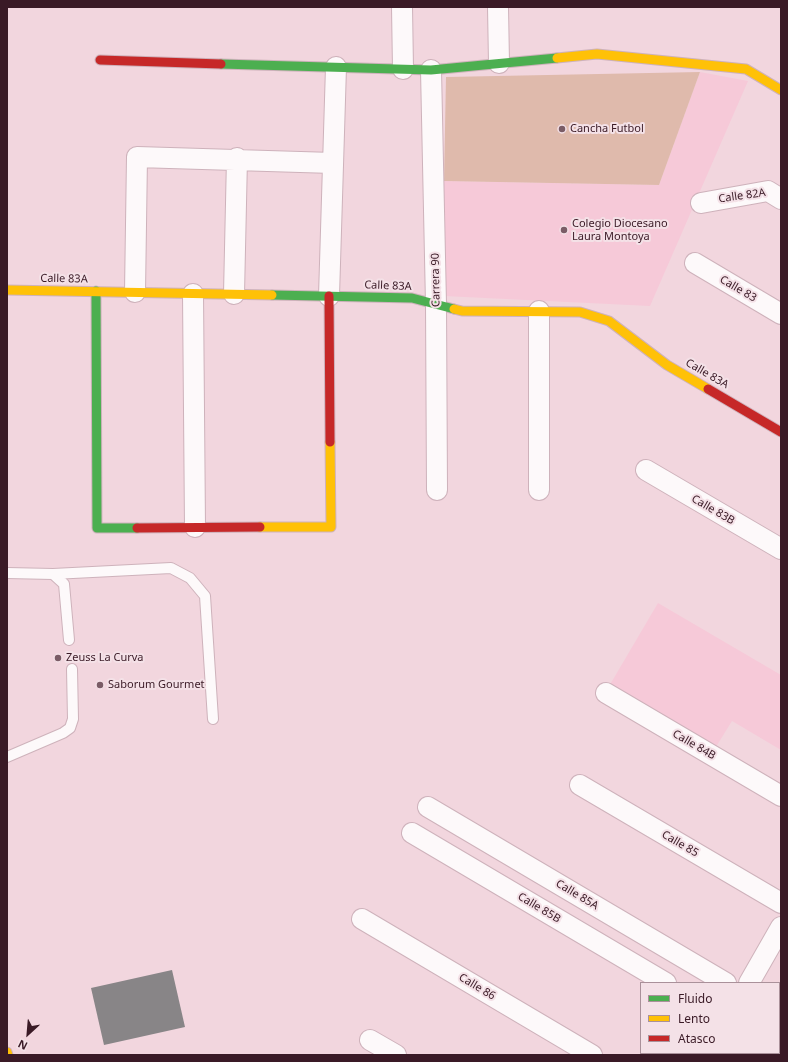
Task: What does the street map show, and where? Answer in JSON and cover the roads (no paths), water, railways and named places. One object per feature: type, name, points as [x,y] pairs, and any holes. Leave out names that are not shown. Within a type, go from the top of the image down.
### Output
[{"type":"street","points":[[402,7],[403,69]]},
{"type":"street","points":[[498,7],[499,64]]},
{"type":"street","points":[[100,60],[431,70],[597,54],[746,69],[781,90]]},
{"type":"street","points":[[96,291],[97,528],[331,526],[329,296],[336,67]]},
{"type":"street","name":"Carrera 90","points":[[431,70],[436,304],[437,490]]},
{"type":"street","points":[[134,292],[137,157],[333,163]]},
{"type":"street","points":[[234,294],[237,159]]},
{"type":"street","name":"Calle 82A","points":[[701,203],[768,191],[781,199]]},
{"type":"street","name":"Calle 83","points":[[695,264],[781,314]]},
{"type":"street","name":"Calle 83A","points":[[7,290],[412,298],[462,311],[580,312],[609,321],[667,365],[781,432]]},
{"type":"street","points":[[193,294],[195,527]]},
{"type":"street","points":[[539,312],[539,490]]},
{"type":"street","name":"Calle 83B","points":[[646,470],[781,549]]},
{"type":"street","name":"Calle 84B","points":[[606,693],[781,796]]},
{"type":"street","name":"Calle 85","points":[[580,785],[781,902]]},
{"type":"street","name":"Calle 85A","points":[[428,807],[724,982]]},
{"type":"street","name":"Calle 85B","points":[[412,833],[664,982]]},
{"type":"street","name":"Calle 86","points":[[362,919],[592,1055]]},
{"type":"street","points":[[750,982],[781,927]]},
{"type":"street","points":[[370,1040],[396,1055]]},
{"type":"lane","points":[[7,573],[53,574],[171,568],[190,578],[204,596],[213,719]]},
{"type":"lane","points":[[53,574],[64,584],[69,640]]},
{"type":"lane","points":[[7,757],[63,733],[70,728],[73,719],[72,669]]},
{"type":"place","name":"Cancha Futbol","points":[[562,129]]},
{"type":"place","name":"Colegio Diocesano Laura Montoya","points":[[564,230]]},
{"type":"place","name":"Zeuss La Curva","points":[[58,658]]},
{"type":"place","name":"Saborum Gourmet","points":[[100,685]]}]
